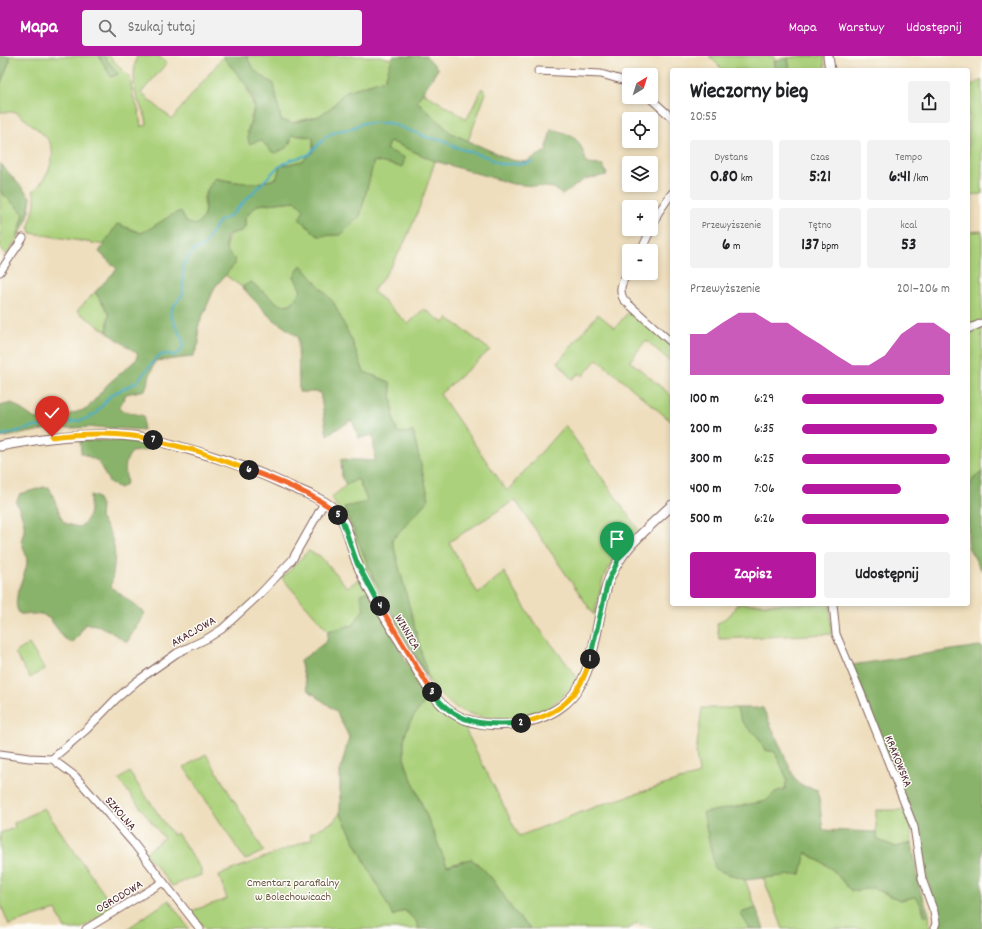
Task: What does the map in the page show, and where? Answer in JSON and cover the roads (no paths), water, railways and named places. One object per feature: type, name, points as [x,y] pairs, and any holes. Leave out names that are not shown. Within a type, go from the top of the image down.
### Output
[{"type":"street","points":[[828,56],[830,68]]},
{"type":"street","points":[[538,71],[601,74],[622,80]]},
{"type":"street","points":[[657,104],[670,116]]},
{"type":"street","points":[[658,213],[670,196]]},
{"type":"street","points":[[0,272],[23,238]]},
{"type":"street","points":[[624,280],[621,286],[621,295],[624,300],[670,341]]},
{"type":"street","points":[[970,328],[982,323]]},
{"type":"street","name":"WINNICA","points":[[0,446],[55,437],[108,435],[142,437],[197,451],[270,477],[333,508],[342,520],[365,580],[397,637],[439,702],[449,711],[461,718],[476,722],[520,724],[546,716],[567,702],[577,691],[586,674],[608,581],[617,563],[635,541],[670,507]]},
{"type":"street","name":"AKACJOWA","points":[[52,759],[87,729],[116,699],[137,681],[177,653],[208,638],[222,629],[259,595],[292,560],[324,503]]},
{"type":"street","name":"KRAKOWSKA","points":[[833,606],[836,634],[862,693],[914,827],[922,879],[934,912],[936,924],[934,929]]},
{"type":"street","points":[[0,754],[29,758],[52,759]]},
{"type":"street","name":"SZKOLNA","points":[[52,759],[75,776],[134,844],[200,929]]},
{"type":"street","name":"OGRODOWA","points":[[86,929],[164,882]]},
{"type":"waterway","points":[[57,425],[86,419],[95,414],[111,395],[137,382],[157,357],[164,354],[175,355],[180,352],[183,347],[183,341],[170,314],[173,307],[183,294],[183,265],[193,251],[204,246],[220,221],[231,215],[277,168],[290,160],[308,155],[327,136],[337,131],[350,129],[363,123],[390,123],[429,138],[444,140],[455,147],[487,157],[500,164],[523,164],[533,162]]},
{"type":"waterway","points":[[0,436],[33,427],[46,426]]},
{"type":"park label","name":"Cmentarz parafialny w Bolechowicach","points":[[293,889]]}]
